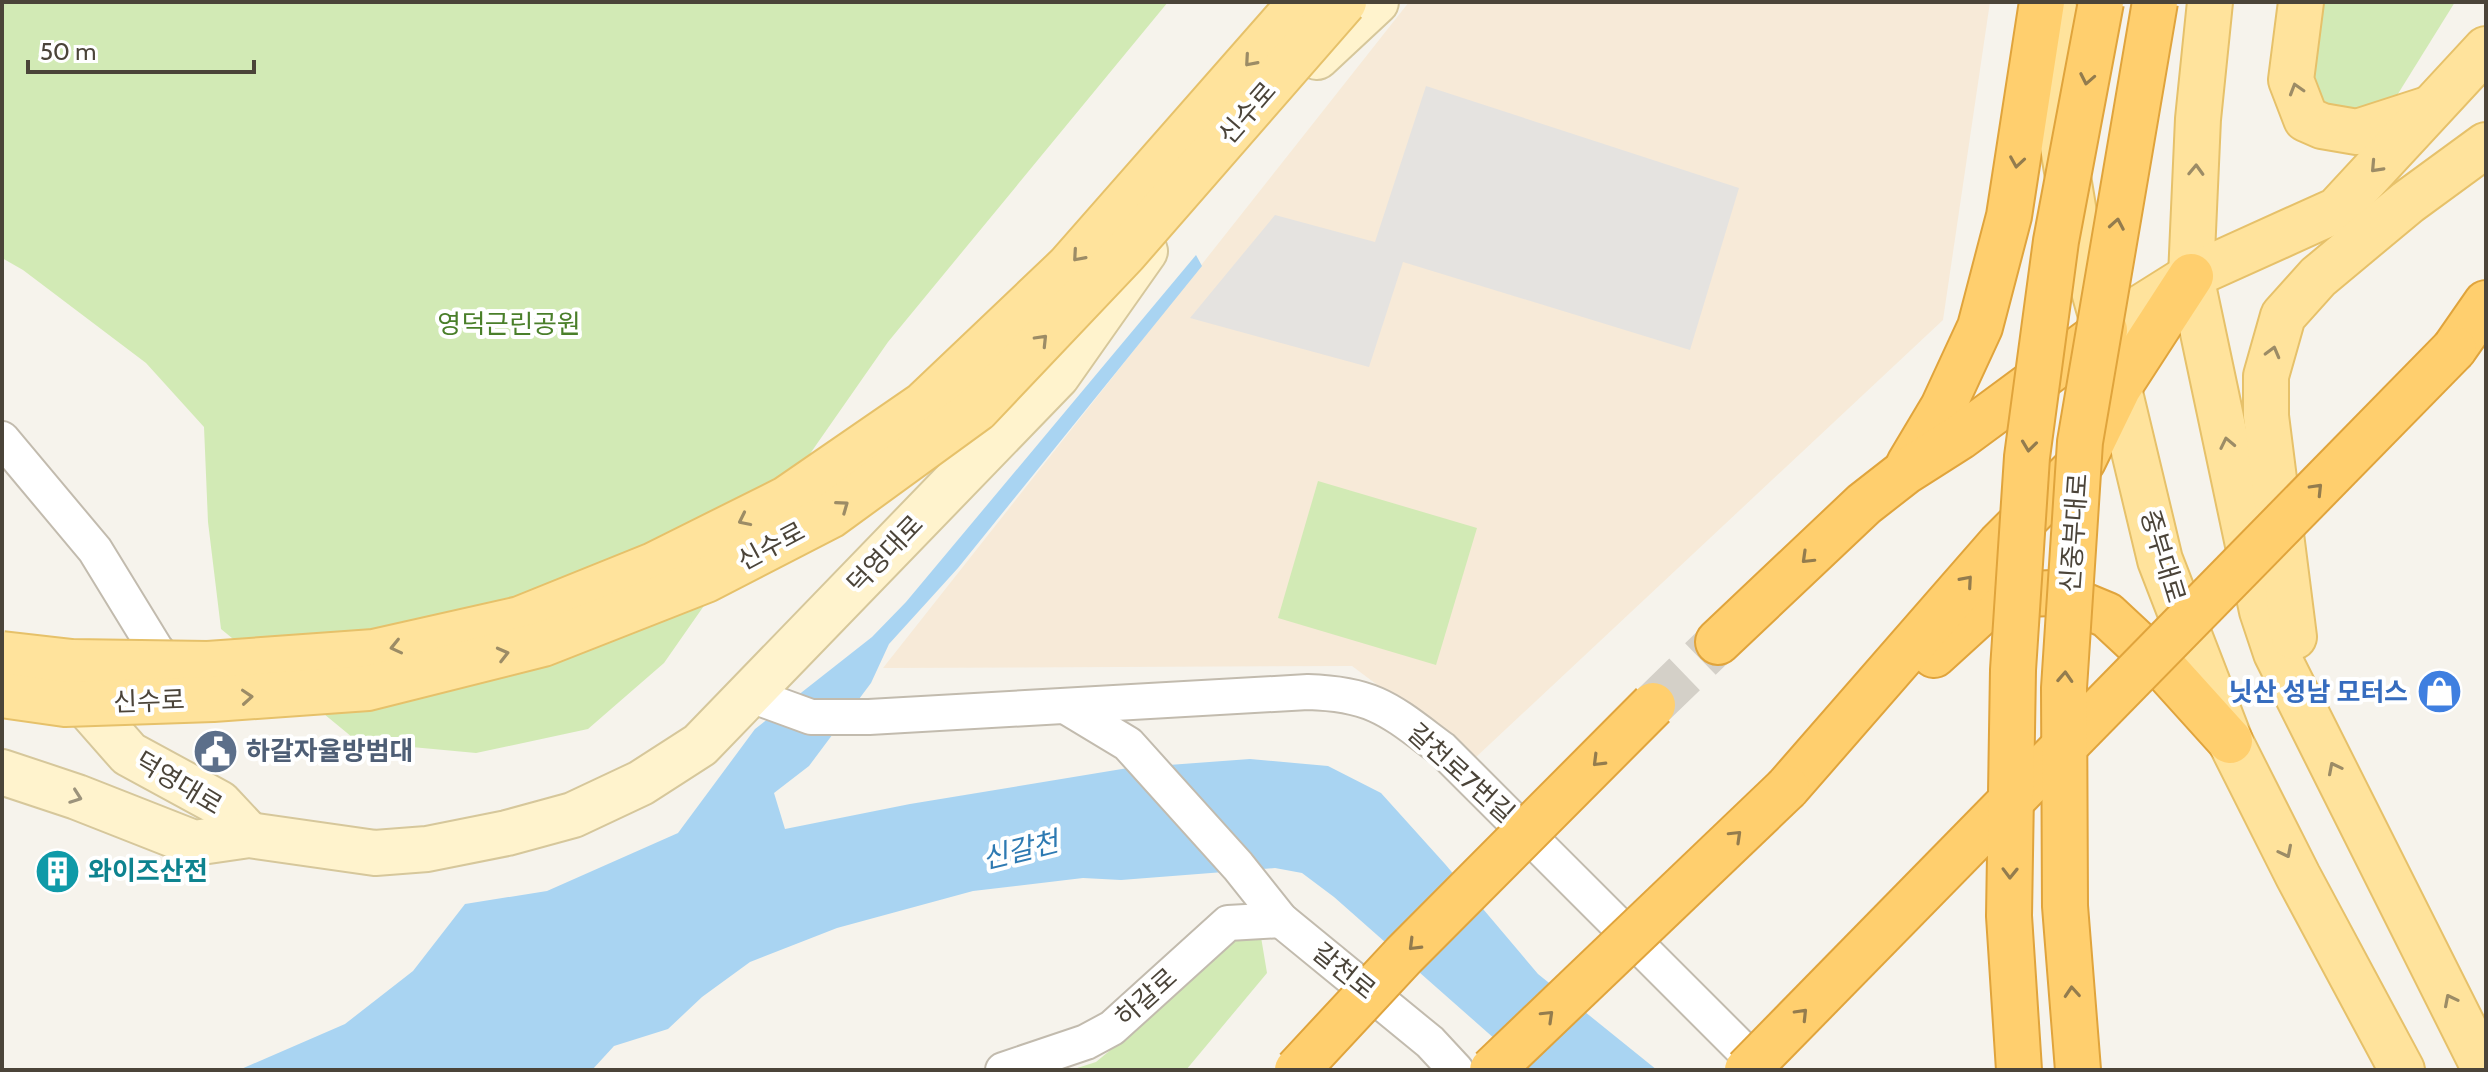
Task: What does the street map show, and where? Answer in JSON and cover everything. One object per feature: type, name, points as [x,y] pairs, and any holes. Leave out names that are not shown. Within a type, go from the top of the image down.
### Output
[{"type":"highway","points":[[1905,472],[1943,407],[1980,327],[2009,216],[2042,2]]},
{"type":"highway","name":"신중부대로","points":[[2019,1070],[2009,916],[2013,670],[2027,457],[2056,241],[2101,2]]},
{"type":"highway","name":"신중부대로","points":[[2078,1070],[2065,906],[2064,688],[2080,442],[2155,2]]},
{"type":"highway","points":[[1787,788],[2000,544],[2083,461],[2119,387],[2191,276]]},
{"type":"highway","points":[[1747,1070],[2470,338],[2486,303]]},
{"type":"highway","points":[[1718,642],[1864,504],[2105,330]]},
{"type":"highway","points":[[1492,1070],[1787,788],[1990,604],[2022,594],[2054,593],[2107,615],[2165,669],[2230,741]]},
{"type":"highway","points":[[1297,1070],[1404,955],[1653,705]]},
{"type":"main road","name":"신수로","points":[[2,654],[72,662],[208,664],[374,652],[520,619],[654,565],[786,499],[924,404],[1068,267],[1301,2]]},
{"type":"main road","name":"신수로","points":[[2,695],[65,704],[213,699],[368,688],[543,644],[706,580],[830,516],[977,409],[1125,253],[1344,2]]},
{"type":"main road","name":"중부대로","points":[[2055,2],[2053,87],[2077,231],[2105,330],[2160,560],[2230,741],[2402,1070]]},
{"type":"main road","points":[[2202,2],[2203,56],[2191,276],[2262,611],[2276,653],[2485,1070]]},
{"type":"main road","points":[[2203,56],[2210,2]]},
{"type":"main road","points":[[2301,2],[2291,80],[2306,119],[2322,126],[2357,132],[2431,108]]},
{"type":"main road","points":[[2105,330],[2191,276],[2337,210],[2486,49]]},
{"type":"main road","points":[[2303,707],[2266,416],[2266,376],[2283,316],[2318,277],[2408,202],[2486,145]]},
{"type":"street","name":"덕영대로","points":[[2,772],[77,797],[194,843],[249,835],[375,853],[427,849],[533,826],[573,815],[641,783],[700,745],[1057,376],[1217,150],[1376,2]]},
{"type":"street","points":[[2,439],[95,550],[155,648],[204,710]]},
{"type":"street","name":"덕영대로","points":[[2,638],[51,665],[129,754],[219,803],[249,835]]},
{"type":"street","name":"갈천로7번길","points":[[1065,706],[1308,692],[1341,693],[1385,707],[1442,749],[1763,1070]]},
{"type":"street","points":[[748,694],[811,717],[869,717],[1065,706]]},
{"type":"street","name":"갈천로","points":[[1065,706],[1128,744],[1238,866],[1281,920],[1430,1042],[1456,1070]]},
{"type":"street","name":"하갈로","points":[[1003,1070],[1086,1042],[1112,1028],[1228,923],[1281,920]]},
{"type":"shaded area","points":[[1409,2],[1990,2],[1943,320],[1475,758],[1352,666],[883,668]]},
{"type":"shaded area","points":[[1426,86],[1739,188],[1690,350],[1403,262],[1369,367],[1190,318],[1275,215],[1375,242]]},
{"type":"green space","name":"영덕근린공원","points":[[2,2],[1168,2],[888,342],[664,663],[588,729],[476,753],[358,742],[221,629],[208,522],[204,427],[146,363],[23,270],[2,258]]},
{"type":"green space","points":[[2303,2],[2455,2],[2396,97],[2340,114],[2301,101]]},
{"type":"green space","points":[[1318,481],[1477,528],[1436,665],[1278,618]]},
{"type":"green space","points":[[1226,930],[1261,937],[1267,973],[1186,1070],[1071,1070],[1096,1062],[1154,1014]]},
{"type":"water","name":"신갈천","points":[[1196,255],[1202,266],[958,568],[889,644],[871,683],[809,766],[774,793],[785,829],[910,804],[1128,768],[1250,759],[1328,766],[1381,793],[1538,974],[1657,1070],[1530,1070],[1334,897],[1302,873],[1275,868],[1121,880],[1083,878],[973,891],[837,928],[750,962],[702,997],[668,1029],[614,1046],[592,1070],[239,1070],[345,1024],[413,971],[465,904],[547,891],[678,833],[755,729],[872,637],[906,602]]},
{"type":"tunnel","points":[[1653,705],[1718,642]]},
{"type":"place","name":"닛산 성남 모터스","points":[[2439,692]]},
{"type":"place","name":"하갈자율방범대","points":[[215,751]]},
{"type":"place","name":"와이즈산전","points":[[57,871]]}]
